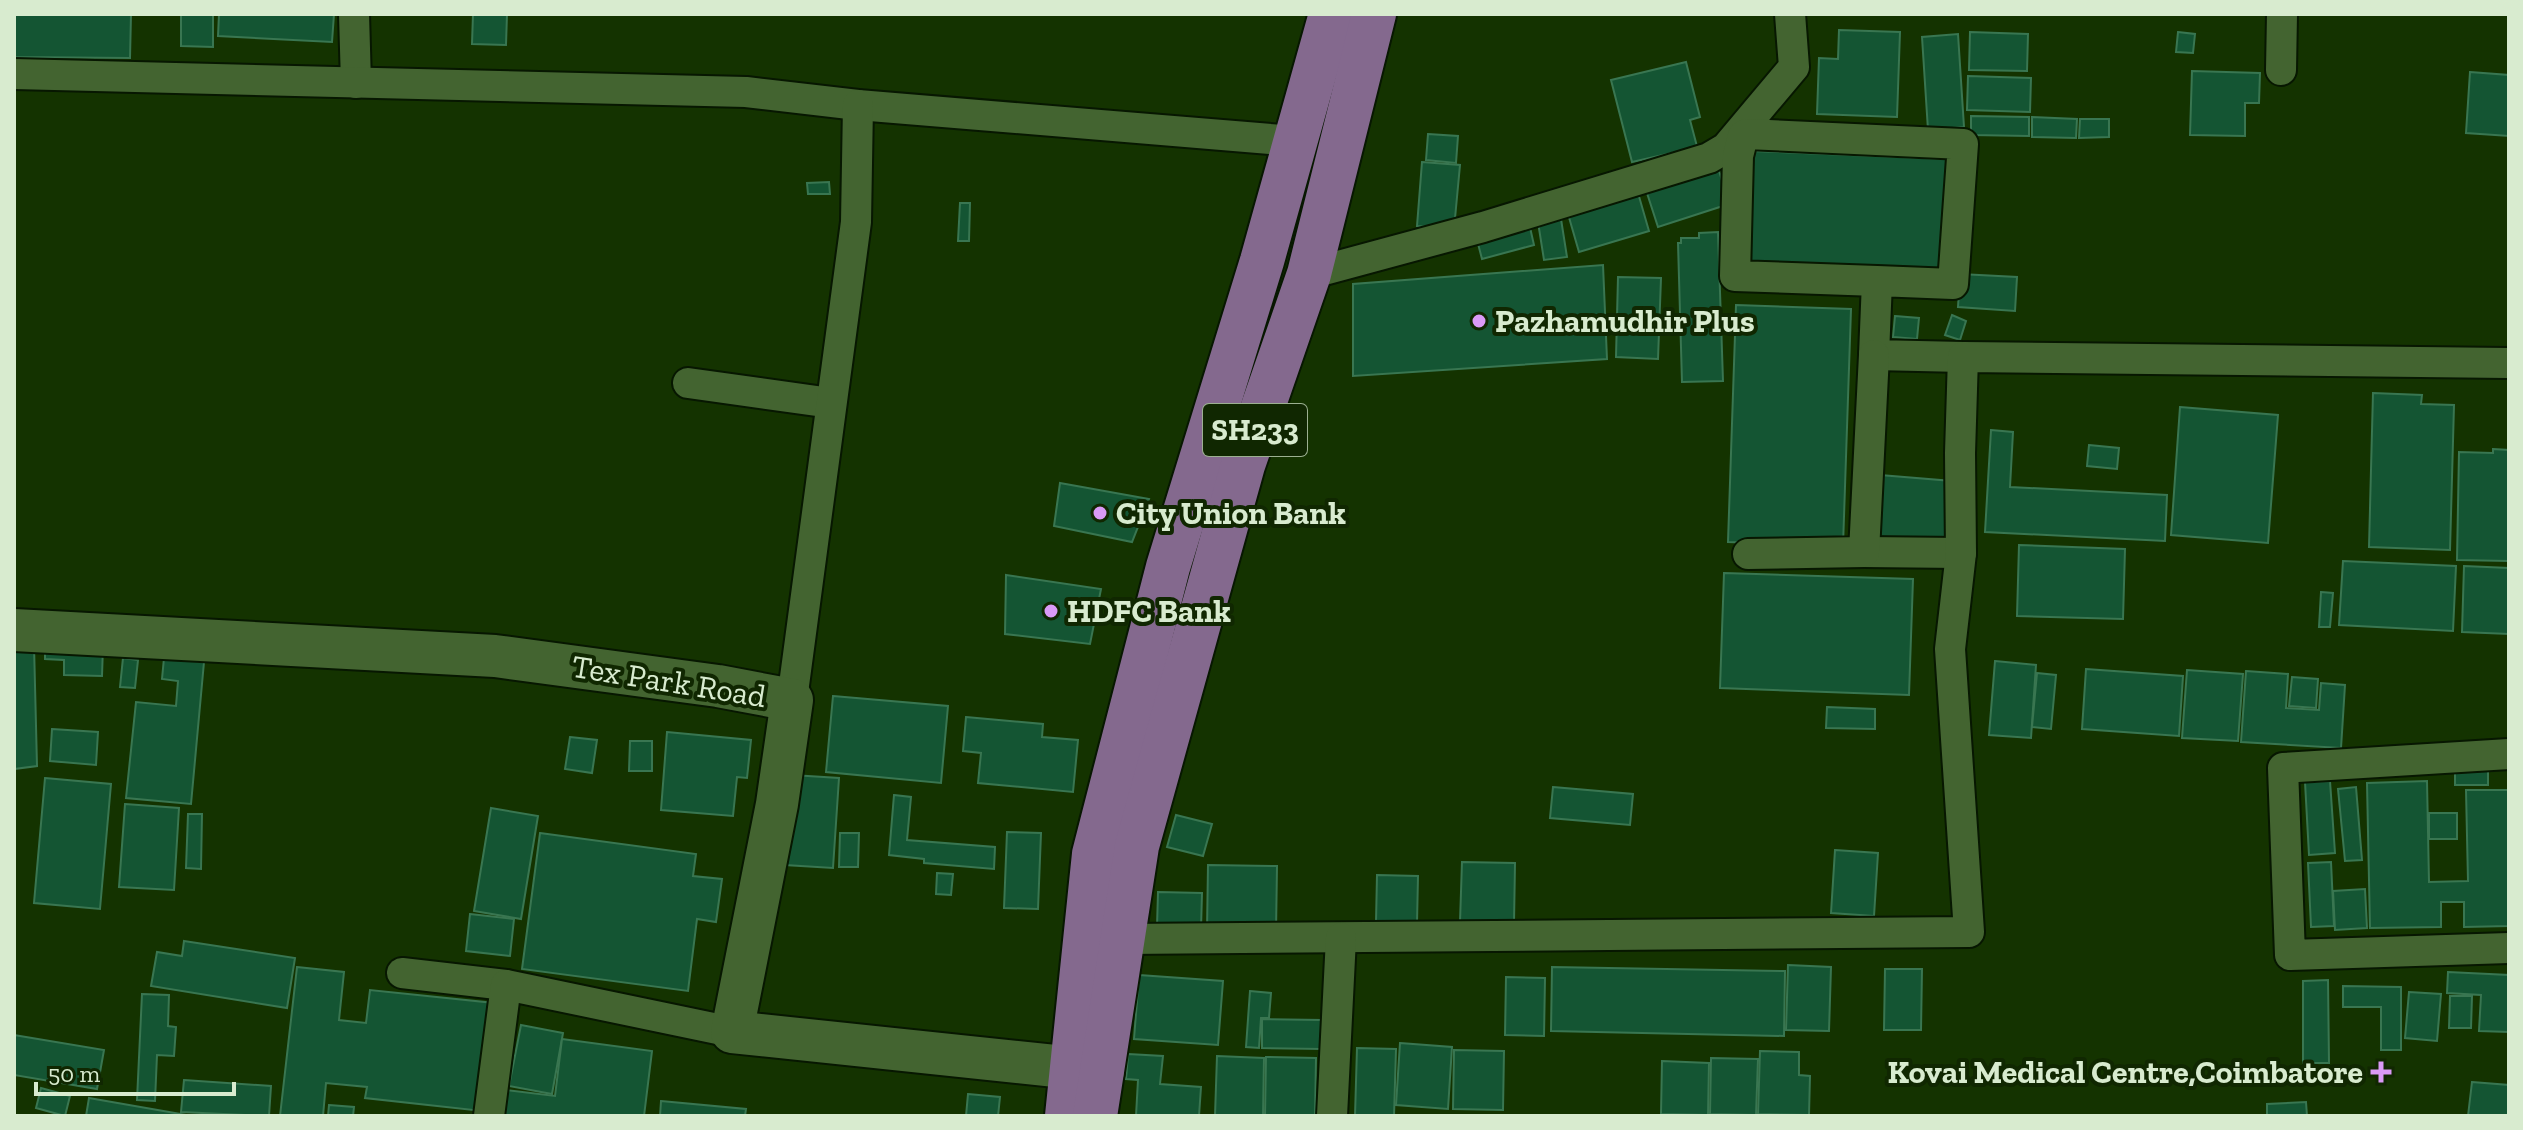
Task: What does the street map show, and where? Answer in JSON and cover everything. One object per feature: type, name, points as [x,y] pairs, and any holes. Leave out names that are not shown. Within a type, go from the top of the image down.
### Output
[{"type":"main road","points":[[1087,1069],[1094,854],[1168,567],[1262,261],[1331,14]]},
{"type":"main road","name":"SH233","points":[[1067,1116],[1087,1069],[1124,939],[1137,846],[1243,465],[1309,274],[1374,14]]},
{"type":"main road","name":"SH233","points":[[1087,1069],[1095,1116]]},
{"type":"street","points":[[354,14],[356,83]]},
{"type":"street","points":[[1309,274],[1483,227],[1709,158],[1726,148],[1794,67],[1790,14]]},
{"type":"street","points":[[2281,70],[2282,14]]},
{"type":"street","points":[[14,74],[746,92],[858,105],[1295,141]]},
{"type":"street","points":[[792,700],[856,222],[858,105]]},
{"type":"street","points":[[1743,136],[1963,144],[1953,284],[1877,281],[1735,276],[1738,156],[1743,136]]},
{"type":"street","points":[[1864,552],[1877,281]]},
{"type":"street","points":[[1874,355],[2508,363]]},
{"type":"street","points":[[1124,939],[1969,932],[1950,649],[1961,553],[1963,357]]},
{"type":"street","points":[[688,383],[831,403]]},
{"type":"street","points":[[1748,554],[1961,553]]},
{"type":"street","name":"Tex Park Road","points":[[14,630],[495,656],[718,686],[792,700],[777,804],[732,1032]]},
{"type":"street","points":[[2509,754],[2283,768],[2290,955],[2509,948]]},
{"type":"street","points":[[1332,1116],[1341,938]]},
{"type":"street","points":[[402,973],[506,985],[732,1032],[1087,1069]]},
{"type":"street","points":[[489,1116],[506,985]]},
{"type":"building","points":[[14,14],[131,14],[130,58],[14,57]]},
{"type":"building","points":[[181,14],[213,14],[213,47],[181,46]]},
{"type":"building","points":[[219,14],[334,14],[332,42],[218,36]]},
{"type":"building","points":[[473,14],[507,14],[506,45],[472,44]]},
{"type":"building","points":[[1839,30],[1900,32],[1897,117],[1817,114],[1819,58],[1838,59]]},
{"type":"building","points":[[1970,32],[2028,34],[2027,71],[1969,70]]},
{"type":"building","points":[[2178,32],[2195,34],[2193,53],[2176,52]]},
{"type":"building","points":[[1958,34],[1964,127],[1928,130],[1922,37]]},
{"type":"building","points":[[1686,62],[1700,117],[1690,120],[1699,154],[1674,160],[1672,153],[1632,162],[1611,80]]},
{"type":"building","points":[[2192,71],[2260,73],[2259,103],[2245,103],[2245,136],[2190,135]]},
{"type":"building","points":[[2470,72],[2509,75],[2509,136],[2466,133]]},
{"type":"building","points":[[1968,76],[2031,78],[2030,112],[1967,110]]},
{"type":"building","points":[[1971,116],[2029,117],[2029,136],[1971,135]]},
{"type":"building","points":[[2032,117],[2077,119],[2076,138],[2032,137]]},
{"type":"building","points":[[2080,119],[2109,119],[2109,137],[2079,138]]},
{"type":"building","points":[[1428,134],[1458,136],[1456,163],[1426,160]]},
{"type":"building","points":[[1753,151],[1947,159],[1941,274],[1749,267]]},
{"type":"building","points":[[1422,162],[1460,165],[1454,229],[1417,226]]},
{"type":"building","points":[[1717,164],[1729,204],[1658,227],[1645,187]]},
{"type":"building","points":[[829,182],[830,194],[808,194],[807,183]]},
{"type":"building","points":[[1636,186],[1649,231],[1579,252],[1566,207]]},
{"type":"building","points":[[960,203],[970,203],[969,241],[958,241]]},
{"type":"building","points":[[1561,219],[1567,257],[1544,260],[1538,222]]},
{"type":"building","points":[[1529,223],[1534,245],[1482,259],[1476,236]]},
{"type":"building","points":[[1718,232],[1723,381],[1682,382],[1678,243],[1681,243],[1681,238],[1699,238],[1699,233]]},
{"type":"building","name":"Pazhamudhir Plus","points":[[1603,265],[1607,359],[1353,376],[1353,284]]},
{"type":"building","points":[[1960,274],[2017,277],[2015,311],[1958,307]]},
{"type":"building","points":[[1618,277],[1661,278],[1658,359],[1616,357]]},
{"type":"building","points":[[1736,305],[1851,309],[1843,546],[1728,542]]},
{"type":"building","points":[[1952,315],[1966,321],[1960,340],[1945,335]]},
{"type":"building","points":[[1895,316],[1919,318],[1917,339],[1893,337]]},
{"type":"building","points":[[2373,393],[2422,395],[2421,404],[2454,405],[2450,550],[2369,547]]},
{"type":"building","points":[[2180,407],[2278,415],[2268,543],[2171,535]]},
{"type":"building","points":[[1991,430],[2013,432],[2010,487],[2167,495],[2165,541],[1985,532]]},
{"type":"building","points":[[2089,445],[2119,448],[2117,469],[2087,466]]},
{"type":"building","points":[[2493,449],[2509,450],[2509,561],[2457,560],[2459,452],[2493,453]]},
{"type":"building","points":[[1880,475],[1952,481],[1947,543],[1875,537]]},
{"type":"building","name":"City Union Bank","points":[[1060,483],[1149,499],[1132,542],[1054,526]]},
{"type":"building","points":[[2019,545],[2125,549],[2123,619],[2017,616]]},
{"type":"building","points":[[2343,561],[2456,566],[2453,631],[2339,625]]},
{"type":"building","points":[[2464,566],[2509,568],[2509,634],[2462,632]]},
{"type":"building","points":[[1724,573],[1913,579],[1909,695],[1720,688]]},
{"type":"building","name":"HDFC Bank","points":[[1006,575],[1101,589],[1090,644],[1005,634]]},
{"type":"building","points":[[2321,592],[2333,593],[2330,627],[2319,627]]},
{"type":"building","points":[[45,644],[103,646],[102,676],[64,675],[64,660],[45,659]]},
{"type":"building","points":[[14,645],[34,645],[37,766],[14,769]]},
{"type":"building","points":[[123,658],[138,660],[135,688],[120,687]]},
{"type":"building","points":[[164,658],[204,662],[191,804],[126,798],[136,702],[176,706],[178,681],[162,679]]},
{"type":"building","points":[[1995,661],[2036,665],[2031,738],[1989,735]]},
{"type":"building","points":[[2086,669],[2183,676],[2179,736],[2082,729]]},
{"type":"building","points":[[2187,670],[2243,674],[2238,741],[2182,738]]},
{"type":"building","points":[[2246,671],[2288,674],[2286,708],[2319,710],[2321,683],[2345,685],[2341,748],[2241,742]]},
{"type":"building","points":[[2037,673],[2056,675],[2051,729],[2032,727]]},
{"type":"building","points":[[2292,677],[2318,679],[2316,708],[2289,706]]},
{"type":"building","points":[[833,696],[948,706],[941,783],[826,772]]},
{"type":"building","points":[[1827,707],[1875,709],[1875,729],[1826,728]]},
{"type":"building","points":[[966,717],[1043,724],[1042,737],[1078,740],[1073,792],[978,783],[981,753],[963,751]]},
{"type":"building","points":[[52,729],[98,732],[96,765],[50,761]]},
{"type":"building","points":[[667,732],[751,740],[747,778],[737,777],[733,816],[661,810]]},
{"type":"building","points":[[570,737],[597,740],[592,773],[565,769]]},
{"type":"building","points":[[630,741],[652,741],[652,771],[629,771]]},
{"type":"building","points":[[2455,766],[2488,766],[2488,785],[2455,785]]},
{"type":"building","points":[[792,775],[839,778],[833,868],[785,865]]},
{"type":"building","points":[[45,778],[111,784],[100,909],[34,903]]},
{"type":"building","points":[[2330,781],[2335,853],[2309,855],[2305,782]]},
{"type":"building","points":[[2427,781],[2429,882],[2468,881],[2466,790],[2509,790],[2509,926],[2464,927],[2464,902],[2441,902],[2441,927],[2370,928],[2367,783]]},
{"type":"building","points":[[1553,787],[1633,794],[1630,825],[1550,818]]},
{"type":"building","points":[[2356,787],[2362,860],[2345,861],[2338,789]]},
{"type":"building","points":[[894,795],[911,797],[907,840],[995,847],[994,869],[924,863],[924,859],[889,855]]},
{"type":"building","points":[[125,804],[179,808],[174,890],[119,887]]},
{"type":"building","points":[[491,808],[538,816],[521,919],[474,911]]},
{"type":"building","points":[[2429,813],[2457,813],[2457,839],[2429,839]]},
{"type":"building","points":[[188,814],[202,814],[201,869],[186,868]]},
{"type":"building","points":[[1176,815],[1212,824],[1203,856],[1167,847]]},
{"type":"building","points":[[1007,832],[1041,833],[1038,909],[1004,908]]},
{"type":"building","points":[[540,833],[696,854],[693,876],[722,879],[716,922],[697,919],[688,991],[522,969]]},
{"type":"building","points":[[840,833],[859,833],[858,867],[839,867]]},
{"type":"building","points":[[1835,850],[1878,853],[1874,916],[1831,913]]},
{"type":"building","points":[[1462,862],[1515,863],[1514,923],[1460,922]]},
{"type":"building","points":[[2331,862],[2334,926],[2311,927],[2308,863]]},
{"type":"building","points":[[1208,865],[1277,866],[1276,932],[1207,931]]},
{"type":"building","points":[[937,873],[953,874],[951,895],[936,894]]},
{"type":"building","points":[[1377,875],[1418,876],[1417,923],[1376,922]]},
{"type":"building","points":[[2365,889],[2367,928],[2335,930],[2333,891]]},
{"type":"building","points":[[1158,892],[1202,893],[1201,929],[1157,927]]},
{"type":"building","points":[[470,914],[514,919],[510,956],[466,951]]},
{"type":"building","points":[[184,941],[295,958],[287,1008],[151,986],[157,952],[182,956]]},
{"type":"building","points":[[1788,965],[1831,967],[1829,1031],[1786,1030]]},
{"type":"building","points":[[297,967],[344,972],[339,1020],[366,1023],[370,990],[494,1003],[482,1111],[365,1098],[367,1087],[326,1083],[323,1116],[280,1116]]},
{"type":"building","points":[[1552,967],[1785,971],[1784,1036],[1551,1031]]},
{"type":"building","points":[[1885,969],[1922,969],[1921,1030],[1884,1030]]},
{"type":"building","points":[[2448,972],[2509,975],[2509,1032],[2479,1031],[2481,995],[2447,993]]},
{"type":"building","points":[[1139,975],[1223,981],[1218,1045],[1134,1039]]},
{"type":"building","points":[[1506,977],[1545,978],[1544,1036],[1505,1035]]},
{"type":"building","points":[[2328,980],[2329,1063],[2303,1063],[2303,981]]},
{"type":"building","points":[[2343,986],[2401,987],[2401,1050],[2381,1050],[2381,1007],[2343,1007]]},
{"type":"building","points":[[1250,991],[1271,993],[1269,1018],[1261,1018],[1259,1048],[1246,1047]]},
{"type":"building","points":[[2409,992],[2441,994],[2437,1041],[2405,1038]]},
{"type":"building","points":[[142,994],[169,995],[168,1026],[176,1027],[174,1056],[157,1055],[155,1101],[137,1100]]},
{"type":"building","points":[[2450,996],[2472,996],[2471,1028],[2449,1028]]},
{"type":"building","points":[[1262,1019],[1322,1020],[1322,1049],[1262,1048]]},
{"type":"building","points":[[521,1025],[563,1033],[552,1094],[509,1086]]},
{"type":"building","points":[[14,1035],[104,1050],[97,1089],[14,1075]]},
{"type":"building","points":[[562,1039],[652,1051],[644,1116],[502,1116],[506,1090],[555,1096]]},
{"type":"building","points":[[1400,1043],[1452,1047],[1448,1109],[1396,1105]]},
{"type":"building","points":[[1357,1048],[1396,1049],[1394,1116],[1355,1116]]},
{"type":"building","points":[[1454,1050],[1504,1051],[1503,1110],[1453,1109]]},
{"type":"building","points":[[1760,1051],[1799,1052],[1799,1075],[1810,1076],[1809,1115],[1758,1114]]},
{"type":"building","points":[[1128,1054],[1163,1056],[1160,1084],[1201,1087],[1199,1116],[1136,1116],[1138,1080],[1126,1079]]},
{"type":"building","points":[[1217,1056],[1264,1058],[1263,1116],[1215,1116]]},
{"type":"building","points":[[1266,1057],[1316,1058],[1315,1116],[1265,1116]]},
{"type":"building","points":[[1711,1058],[1758,1059],[1756,1115],[1710,1114]]},
{"type":"building","points":[[1662,1061],[1709,1063],[1708,1115],[1661,1114]]},
{"type":"building","points":[[184,1080],[271,1086],[269,1116],[181,1112]]},
{"type":"building","points":[[2472,1082],[2509,1085],[2509,1116],[2468,1116]]},
{"type":"building","points":[[41,1088],[70,1096],[65,1116],[36,1108]]},
{"type":"building","points":[[968,1094],[1000,1097],[998,1116],[966,1116]]},
{"type":"building","points":[[89,1098],[192,1116],[86,1116]]},
{"type":"building","points":[[661,1101],[746,1109],[745,1116],[660,1116]]},
{"type":"building","points":[[2306,1102],[2307,1116],[2267,1116],[2267,1104]]},
{"type":"building","points":[[329,1105],[354,1107],[353,1116],[328,1116]]},
{"type":"place","name":"Pazhamudhir Plus","points":[[1479,321]]},
{"type":"place","name":"City Union Bank","points":[[1100,513]]},
{"type":"place","name":"HDFC Bank","points":[[1051,611]]},
{"type":"place","name":"Kovai Medical Centre,Coimbatore","points":[[2381,1072]]}]
